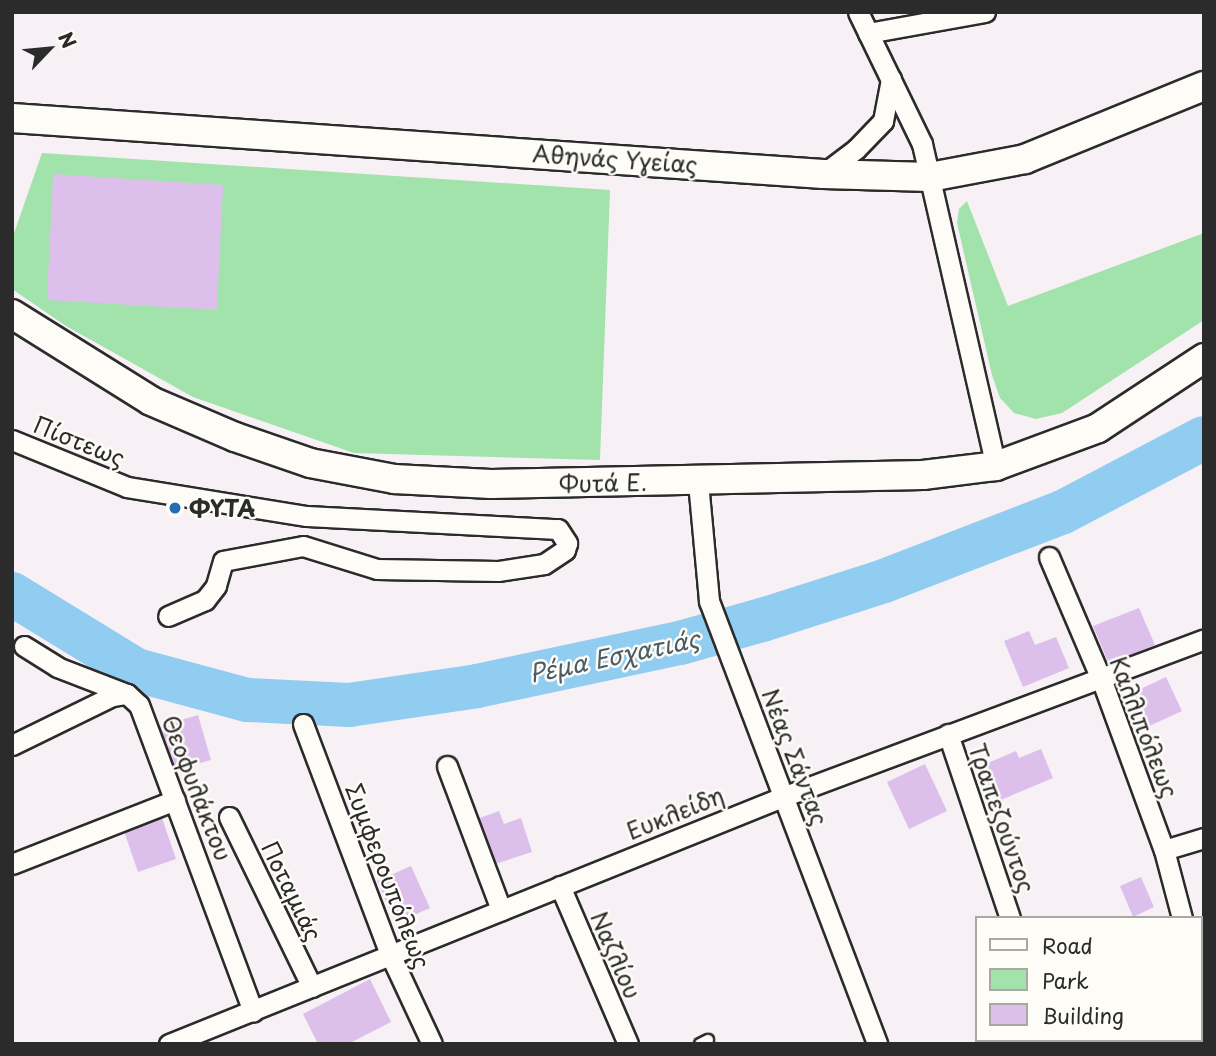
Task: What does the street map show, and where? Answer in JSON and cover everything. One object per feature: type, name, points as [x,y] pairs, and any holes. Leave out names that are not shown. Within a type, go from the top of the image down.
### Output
[{"type":"street","points":[[858,12],[922,144],[996,466]]},
{"type":"street","points":[[868,33],[985,12]]},
{"type":"street","points":[[823,174],[856,149],[883,121],[891,79]]},
{"type":"street","name":"Αθηνάς Υγείας","points":[[12,118],[823,174],[930,177],[1025,159],[1204,86]]},
{"type":"street","name":"Φυτά Ε.","points":[[12,314],[151,401],[310,463],[394,479],[491,484],[698,482],[923,475],[996,466],[1098,428],[1204,358]]},
{"type":"street","name":"Πίστεως","points":[[12,440],[127,487],[307,516],[558,529],[567,543],[565,550],[544,564],[498,571],[377,569],[303,546],[223,562],[216,586],[205,600],[168,616]]},
{"type":"street","name":"Νέας Σάντας","points":[[698,482],[709,601],[877,1044]]},
{"type":"street","name":"Καλλιπόλεως","points":[[1049,557],[1102,681],[1164,850],[1181,916]]},
{"type":"street","name":"Ευκλείδη","points":[[169,1044],[785,796],[948,734],[1102,681],[1204,639]]},
{"type":"street","points":[[24,646],[57,667],[127,694]]},
{"type":"street","points":[[12,745],[112,696],[127,694]]},
{"type":"street","name":"Θεοφυλάκτου","points":[[127,694],[139,705],[253,1011]]},
{"type":"street","name":"Συμφερουπόλεως","points":[[303,724],[390,954],[432,1044]]},
{"type":"street","name":"Τραπεζούντος","points":[[948,734],[1009,916]]},
{"type":"street","points":[[447,766],[501,910]]},
{"type":"street","points":[[12,864],[175,800]]},
{"type":"street","name":"Ποταμιάς","points":[[229,817],[312,987]]},
{"type":"street","points":[[1164,850],[1204,838]]},
{"type":"street","name":"Ναζλίου","points":[[559,886],[628,1044]]},
{"type":"green space","points":[[42,153],[610,190],[600,460],[354,453],[193,397],[66,326],[12,289],[12,239]]},
{"type":"green space","points":[[967,201],[1008,306],[1204,233],[1204,320],[1062,413],[1036,419],[1014,413],[1000,398],[992,375],[957,223],[959,209]]},
{"type":"building","points":[[53,174],[223,185],[217,310],[47,300]]},
{"type":"building","points":[[1139,608],[1155,645],[1109,664],[1093,626]]},
{"type":"building","points":[[1029,631],[1035,645],[1056,637],[1069,668],[1023,687],[1004,641]]},
{"type":"building","points":[[1166,677],[1182,711],[1147,727],[1132,693]]},
{"type":"building","points":[[198,715],[211,760],[172,771],[159,726]]},
{"type":"building","points":[[1041,749],[1053,778],[996,802],[981,766],[1016,751],[1019,758]]},
{"type":"building","points":[[925,764],[947,811],[909,829],[887,782]]},
{"type":"building","points":[[499,811],[504,824],[521,818],[532,852],[492,865],[477,819]]},
{"type":"building","points":[[161,815],[176,859],[138,872],[123,828]]},
{"type":"building","points":[[411,866],[430,908],[396,923],[377,881]]},
{"type":"building","points":[[1141,877],[1154,907],[1133,916],[1120,886]]},
{"type":"building","points":[[370,979],[391,1022],[348,1044],[318,1044],[303,1014]]},
{"type":"waterway","name":"Ρέμα Εσχατιάς","points":[[12,594],[136,670],[247,700],[349,705],[477,686],[680,643],[762,620],[884,581],[1063,512],[1204,438]]},
{"type":"place","name":"ΦΥΤΑ","points":[[175,508]]}]
